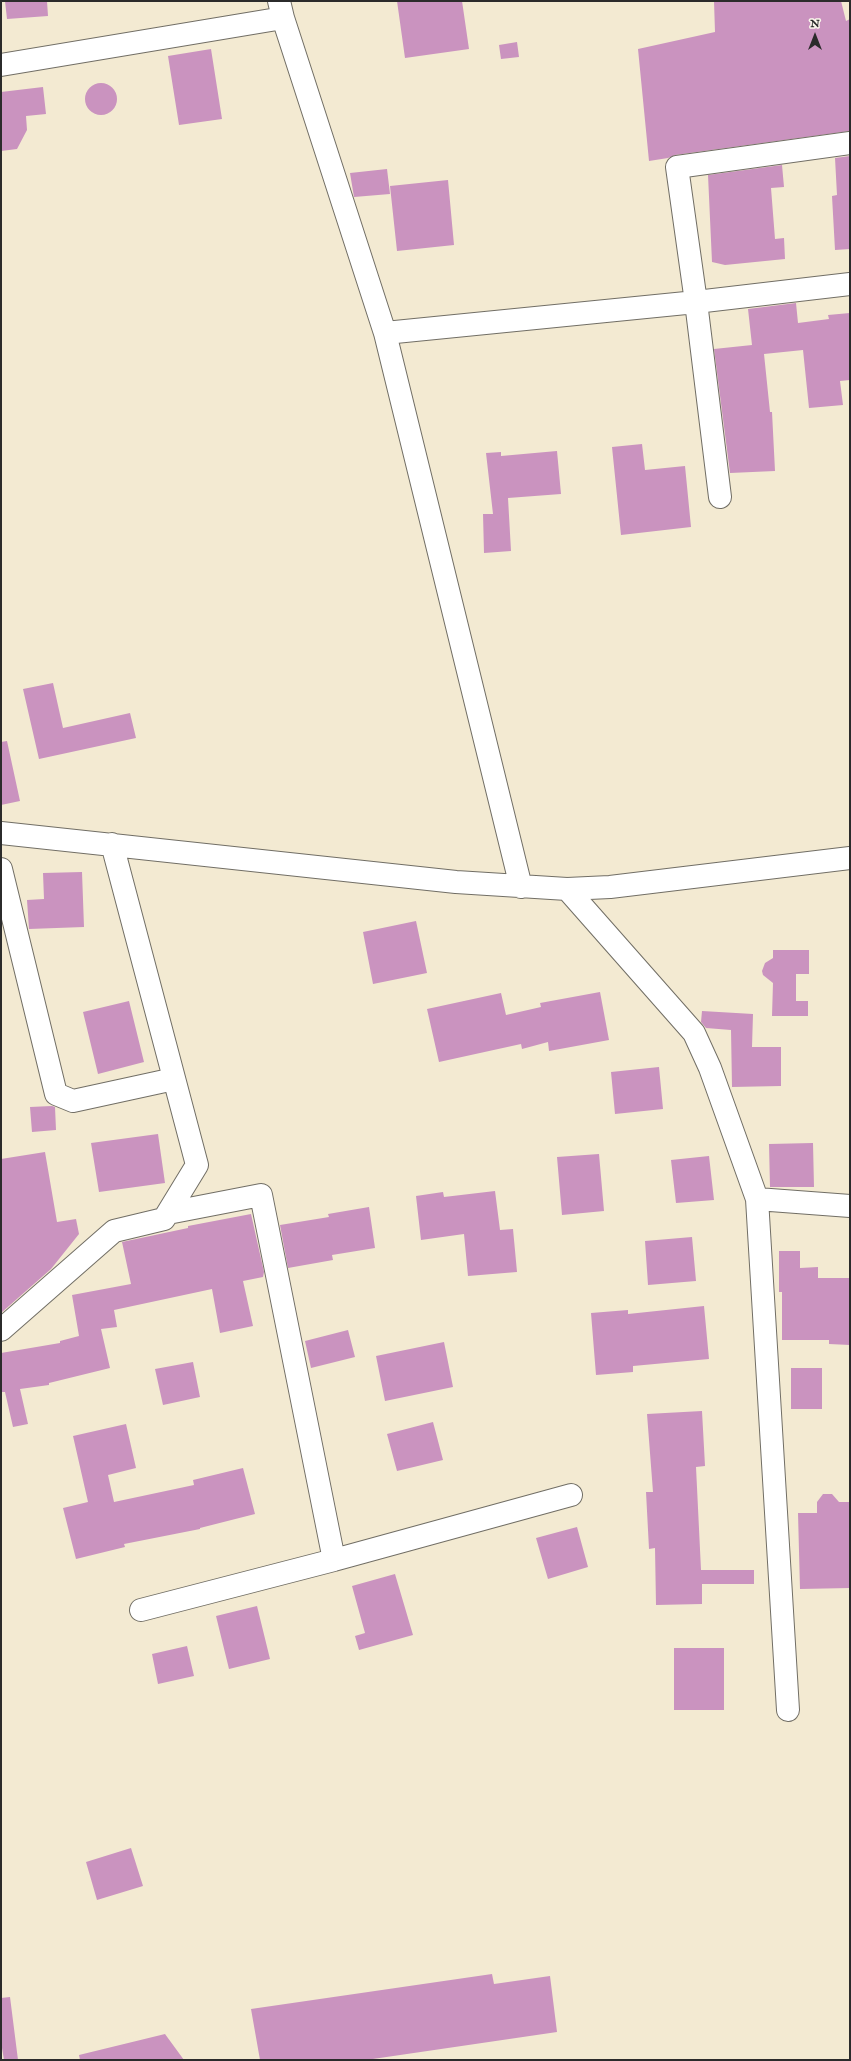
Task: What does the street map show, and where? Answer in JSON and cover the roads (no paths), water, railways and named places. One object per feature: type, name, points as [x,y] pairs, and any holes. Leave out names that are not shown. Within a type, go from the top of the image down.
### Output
[{"type":"street","points":[[1,65],[281,10],[385,333],[521,886]]},
{"type":"street","points":[[720,497],[696,302],[677,167],[850,143]]},
{"type":"street","points":[[385,333],[696,302],[850,284]]},
{"type":"street","points":[[1,834],[112,844],[456,882],[567,889],[610,886],[850,858]]},
{"type":"street","points":[[1,1330],[114,1232],[164,1219],[197,1165],[112,844]]},
{"type":"street","points":[[1,869],[56,1094],[73,1101],[174,1079]]},
{"type":"street","points":[[567,889],[694,1033],[710,1068],[758,1198],[788,1710]]},
{"type":"street","points":[[168,1212],[261,1195],[334,1560]]},
{"type":"street","points":[[758,1198],[850,1206]]},
{"type":"street","points":[[141,1610],[334,1560],[571,1495]]}]
